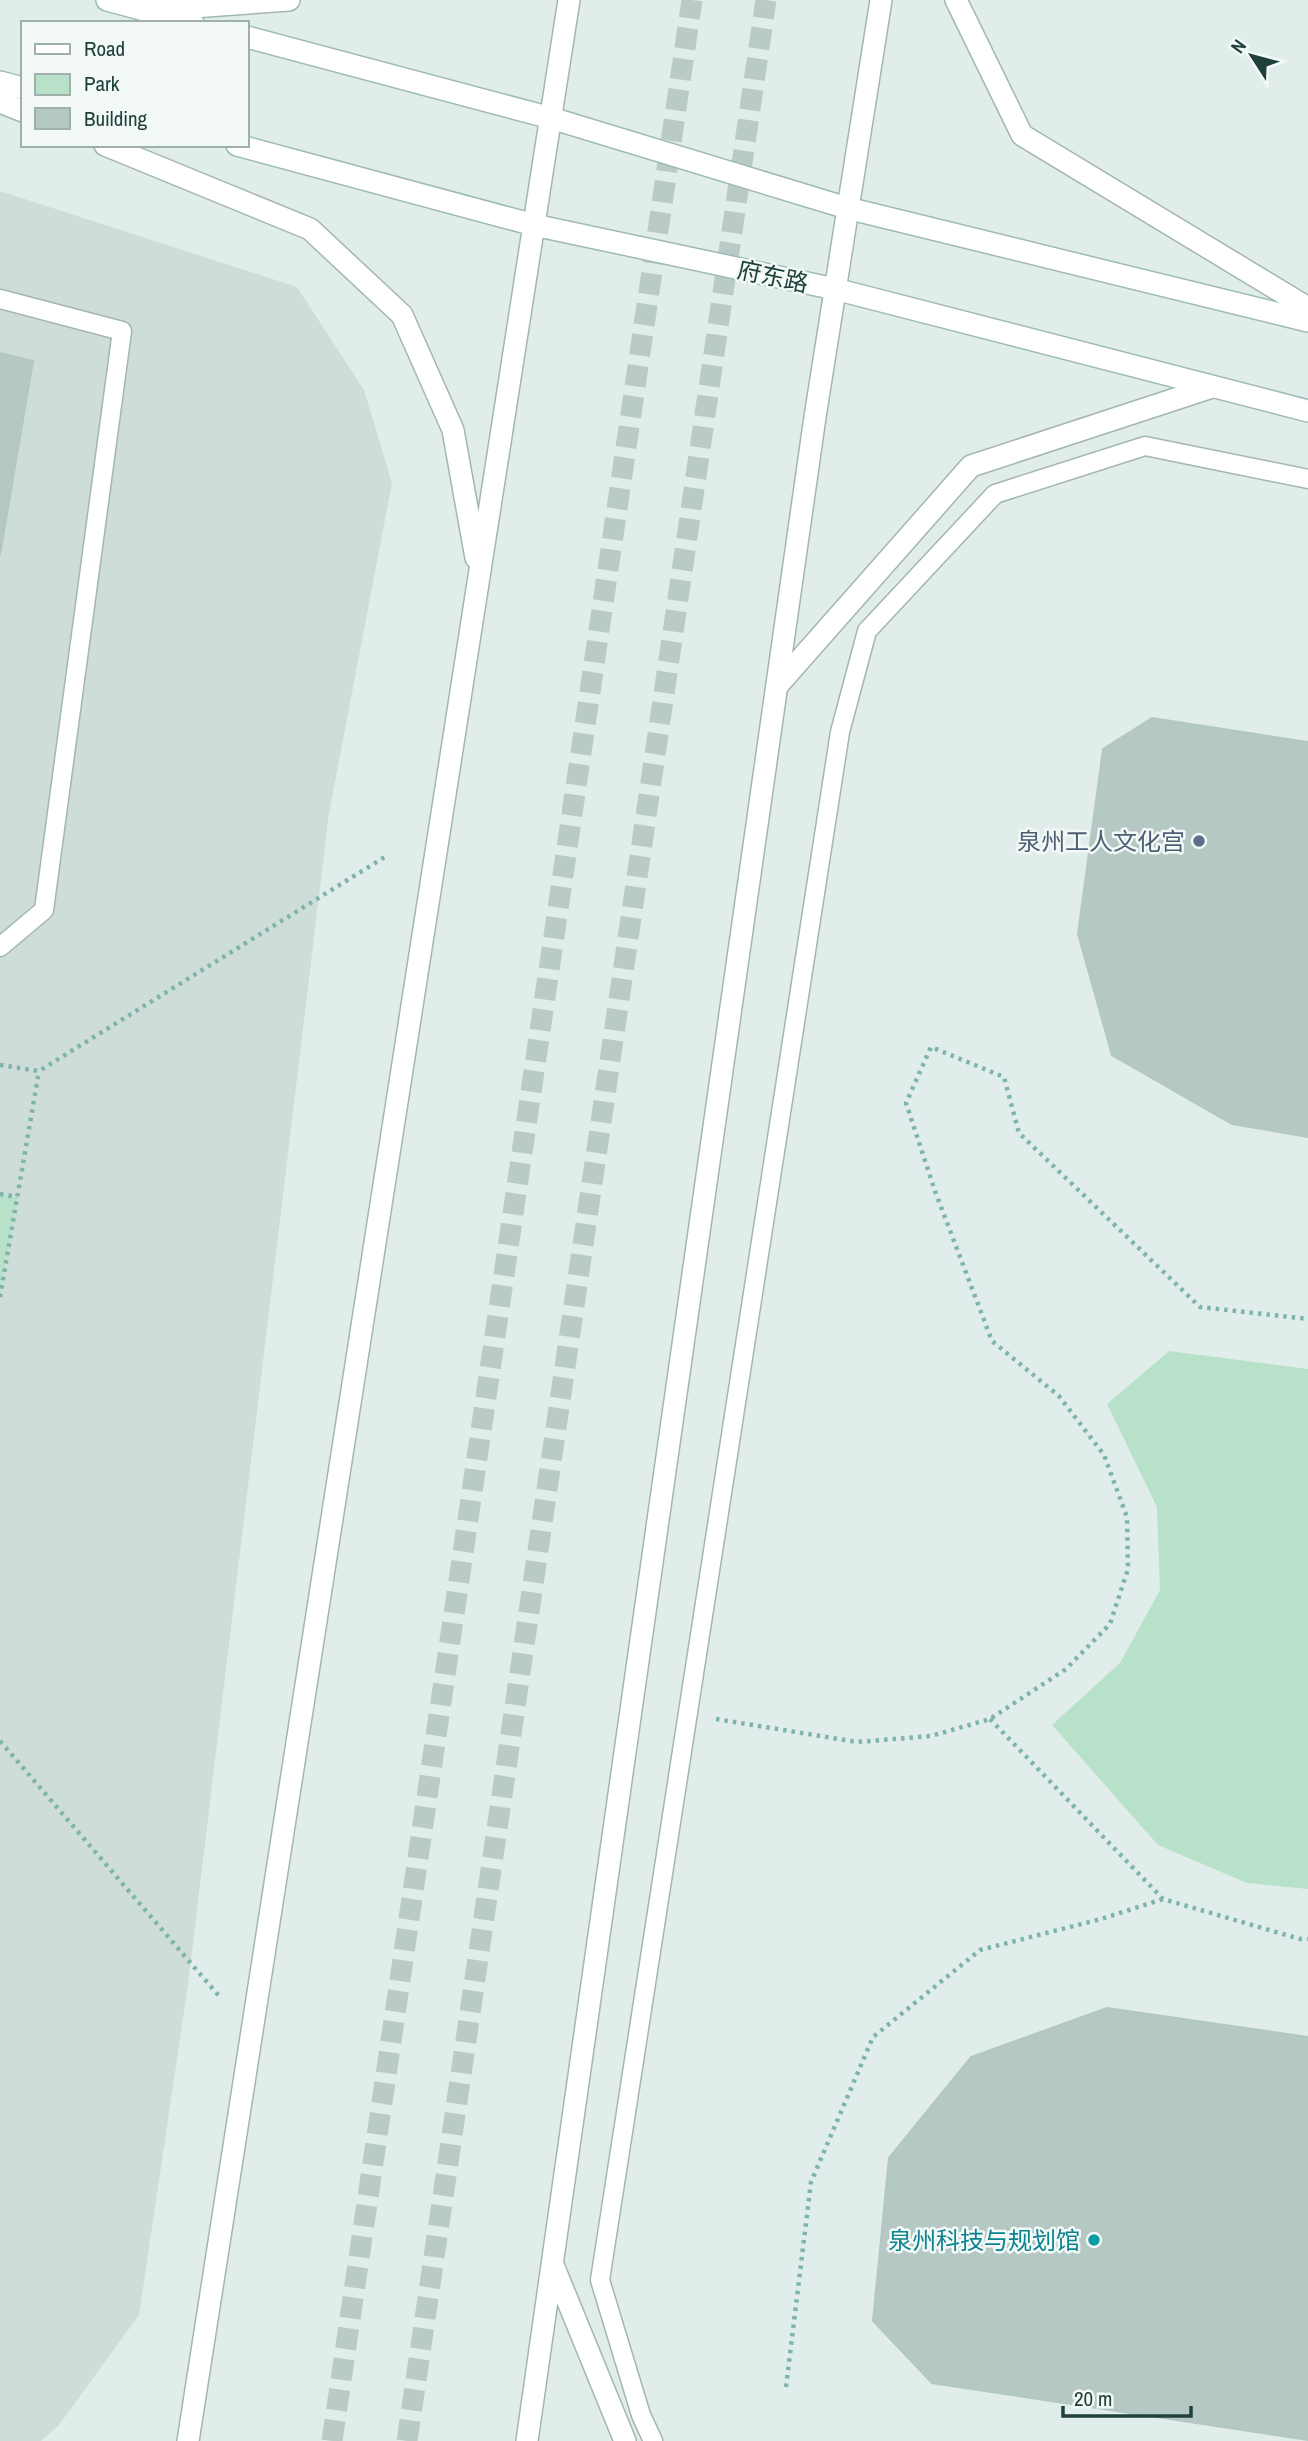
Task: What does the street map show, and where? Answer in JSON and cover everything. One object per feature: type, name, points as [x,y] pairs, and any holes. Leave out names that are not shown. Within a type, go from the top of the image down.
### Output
[{"type":"street","points":[[107,0],[186,21]]},
{"type":"street","points":[[147,10],[289,0]]},
{"type":"street","points":[[188,2441],[569,0]]},
{"type":"street","points":[[527,2441],[777,686],[847,208],[881,0]]},
{"type":"street","points":[[956,0],[1022,135],[1308,308]]},
{"type":"street","points":[[248,37],[551,118],[847,208],[1308,321]]},
{"type":"street","points":[[0,82],[21,87]]},
{"type":"street","points":[[0,102],[21,110]]},
{"type":"street","points":[[110,147],[310,229],[402,315],[453,430],[479,576]]},
{"type":"street","name":"府东路","points":[[243,147],[534,225],[835,289],[1308,411]]},
{"type":"street","points":[[777,686],[971,466],[1212,387]]},
{"type":"street","points":[[553,2264],[625,2441]]},
{"type":"street","points":[[173,2441],[192,2414]]},
{"type":"lane","points":[[0,299],[122,331],[44,909],[0,947]]},
{"type":"lane","points":[[653,2441],[641,2414],[600,2280],[840,732],[867,631],[995,494],[1145,446],[1308,479]]},
{"type":"path","points":[[0,1065],[39,1071],[388,855]]},
{"type":"path","points":[[688,1713],[858,1742],[931,1736],[990,1719],[1066,1669],[1110,1624],[1128,1569],[1127,1517],[1104,1455],[1059,1396],[992,1341],[935,1191],[906,1103],[931,1047],[1004,1077],[1019,1133],[1200,1307],[1308,1319]]},
{"type":"path","points":[[0,1297],[39,1071]]},
{"type":"path","points":[[0,1194],[17,1197]]},
{"type":"path","points":[[990,1719],[1163,1899],[1300,1939],[1308,1939]]},
{"type":"path","points":[[0,1741],[219,1996]]},
{"type":"path","points":[[786,2387],[811,2182],[873,2037],[980,1950],[1101,1919],[1163,1899]]},
{"type":"shaded area","points":[[0,191],[297,287],[364,390],[392,483],[329,813],[188,1985],[139,2315],[59,2425],[41,2441],[0,2441]]},
{"type":"green space","points":[[0,1194],[17,1197],[0,1297]]},
{"type":"green space","points":[[1169,1351],[1308,1369],[1308,1889],[1247,1883],[1158,1845],[1052,1725],[1120,1663],[1160,1590],[1157,1507],[1107,1404]]},
{"type":"building","points":[[0,353],[33,361],[0,555]]},
{"type":"building","name":"泉州工人文化宫","points":[[1152,718],[1308,742],[1308,1137],[1232,1124],[1112,1055],[1078,934],[1103,749]]},
{"type":"building","name":"泉州科技与规划馆","points":[[1107,2008],[1308,2037],[1308,2440],[932,2383],[873,2321],[889,2158],[971,2057]]},
{"type":"tunnel","points":[[332,2441],[692,0]]},
{"type":"tunnel","points":[[407,2441],[766,0]]},
{"type":"place","name":"泉州工人文化宫","points":[[1199,841]]},
{"type":"place","name":"泉州科技与规划馆","points":[[1094,2240]]}]
